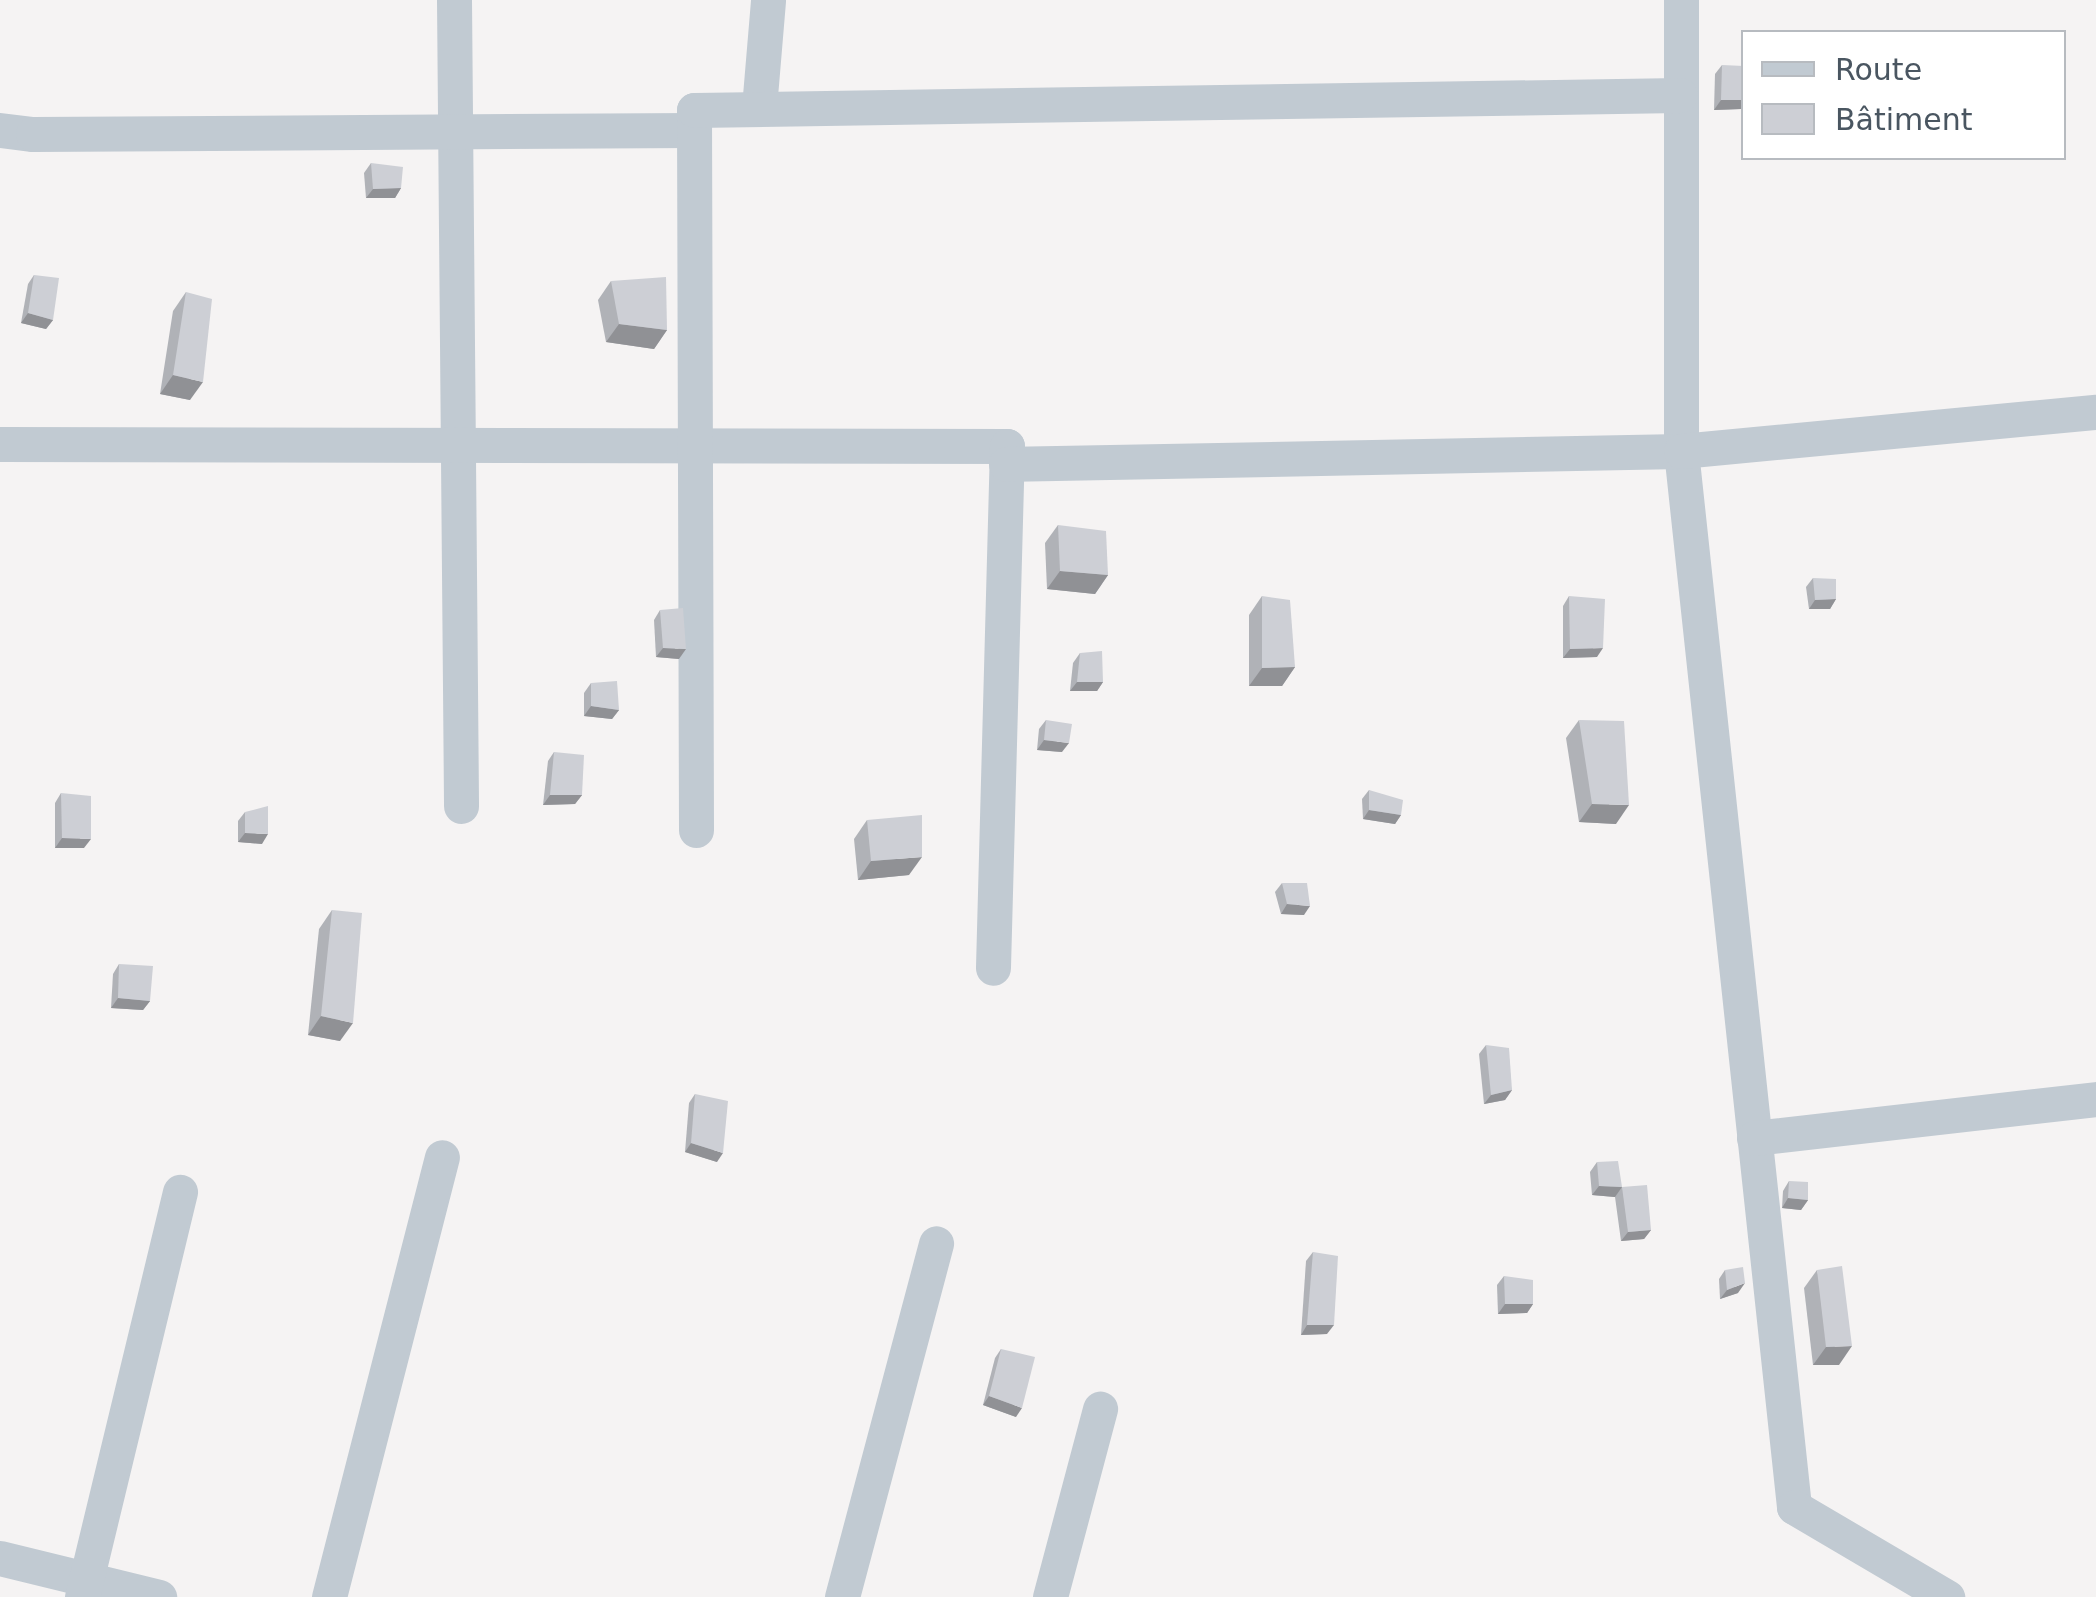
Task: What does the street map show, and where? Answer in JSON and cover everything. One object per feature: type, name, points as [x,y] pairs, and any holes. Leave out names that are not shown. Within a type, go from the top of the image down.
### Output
[{"type":"street","points":[[454,0],[461,806]]},
{"type":"street","points":[[759,108],[768,0]]},
{"type":"street","points":[[1681,0],[1681,452],[1794,1506],[1947,1597]]},
{"type":"street","points":[[696,830],[694,110],[1680,95]]},
{"type":"street","points":[[0,130],[33,134],[694,130]]},
{"type":"street","points":[[1006,464],[1681,452],[2096,412]]},
{"type":"street","points":[[0,444],[1008,446],[993,968]]},
{"type":"street","points":[[1754,1138],[2096,1099]]},
{"type":"street","points":[[329,1597],[442,1157]]},
{"type":"street","points":[[84,1588],[180,1192]]},
{"type":"street","points":[[842,1597],[936,1243]]},
{"type":"street","points":[[1050,1597],[1100,1409]]},
{"type":"street","points":[[0,1558],[84,1588],[160,1597]]},
{"type":"building","points":[[1722,65],[1741,66],[1741,100],[1721,100]]},
{"type":"building","points":[[371,163],[403,167],[401,188],[373,189]]},
{"type":"building","points":[[34,275],[59,278],[53,320],[28,313]]},
{"type":"building","points":[[666,277],[667,330],[619,324],[611,281]]},
{"type":"building","points":[[186,292],[212,299],[203,382],[173,375]]},
{"type":"building","points":[[1058,525],[1106,531],[1108,575],[1060,571]]},
{"type":"building","points":[[1813,578],[1836,579],[1836,599],[1815,600]]},
{"type":"building","points":[[1262,596],[1290,600],[1295,667],[1262,668]]},
{"type":"building","points":[[1569,596],[1605,599],[1603,648],[1570,649]]},
{"type":"building","points":[[683,608],[686,649],[663,648],[660,610]]},
{"type":"building","points":[[1102,651],[1103,682],[1077,682],[1080,653]]},
{"type":"building","points":[[617,681],[619,710],[591,706],[591,683]]},
{"type":"building","points":[[1046,720],[1072,724],[1069,743],[1044,740]]},
{"type":"building","points":[[1579,720],[1624,721],[1629,805],[1592,804]]},
{"type":"building","points":[[554,752],[584,755],[582,795],[550,795]]},
{"type":"building","points":[[1369,790],[1403,800],[1401,815],[1369,810]]},
{"type":"building","points":[[61,793],[91,796],[91,839],[62,838]]},
{"type":"building","points":[[268,806],[268,834],[245,833],[245,812]]},
{"type":"building","points":[[922,815],[922,857],[871,861],[867,820]]},
{"type":"building","points":[[1282,883],[1307,883],[1310,906],[1287,904]]},
{"type":"building","points":[[332,910],[362,913],[353,1023],[321,1016]]},
{"type":"building","points":[[119,964],[153,966],[150,1001],[118,998]]},
{"type":"building","points":[[1486,1045],[1509,1048],[1512,1090],[1491,1095]]},
{"type":"building","points":[[695,1094],[728,1101],[723,1153],[691,1143]]},
{"type":"building","points":[[1618,1161],[1622,1187],[1599,1186],[1597,1162]]},
{"type":"building","points":[[1789,1181],[1808,1182],[1808,1200],[1788,1198]]},
{"type":"building","points":[[1647,1185],[1651,1230],[1628,1232],[1622,1187]]},
{"type":"building","points":[[1313,1252],[1338,1256],[1334,1325],[1307,1325]]},
{"type":"building","points":[[1842,1266],[1852,1346],[1826,1347],[1817,1270]]},
{"type":"building","points":[[1743,1267],[1745,1283],[1727,1290],[1725,1270]]},
{"type":"building","points":[[1504,1276],[1533,1280],[1533,1304],[1505,1304]]},
{"type":"building","points":[[1001,1349],[1035,1357],[1022,1408],[989,1396]]}]
